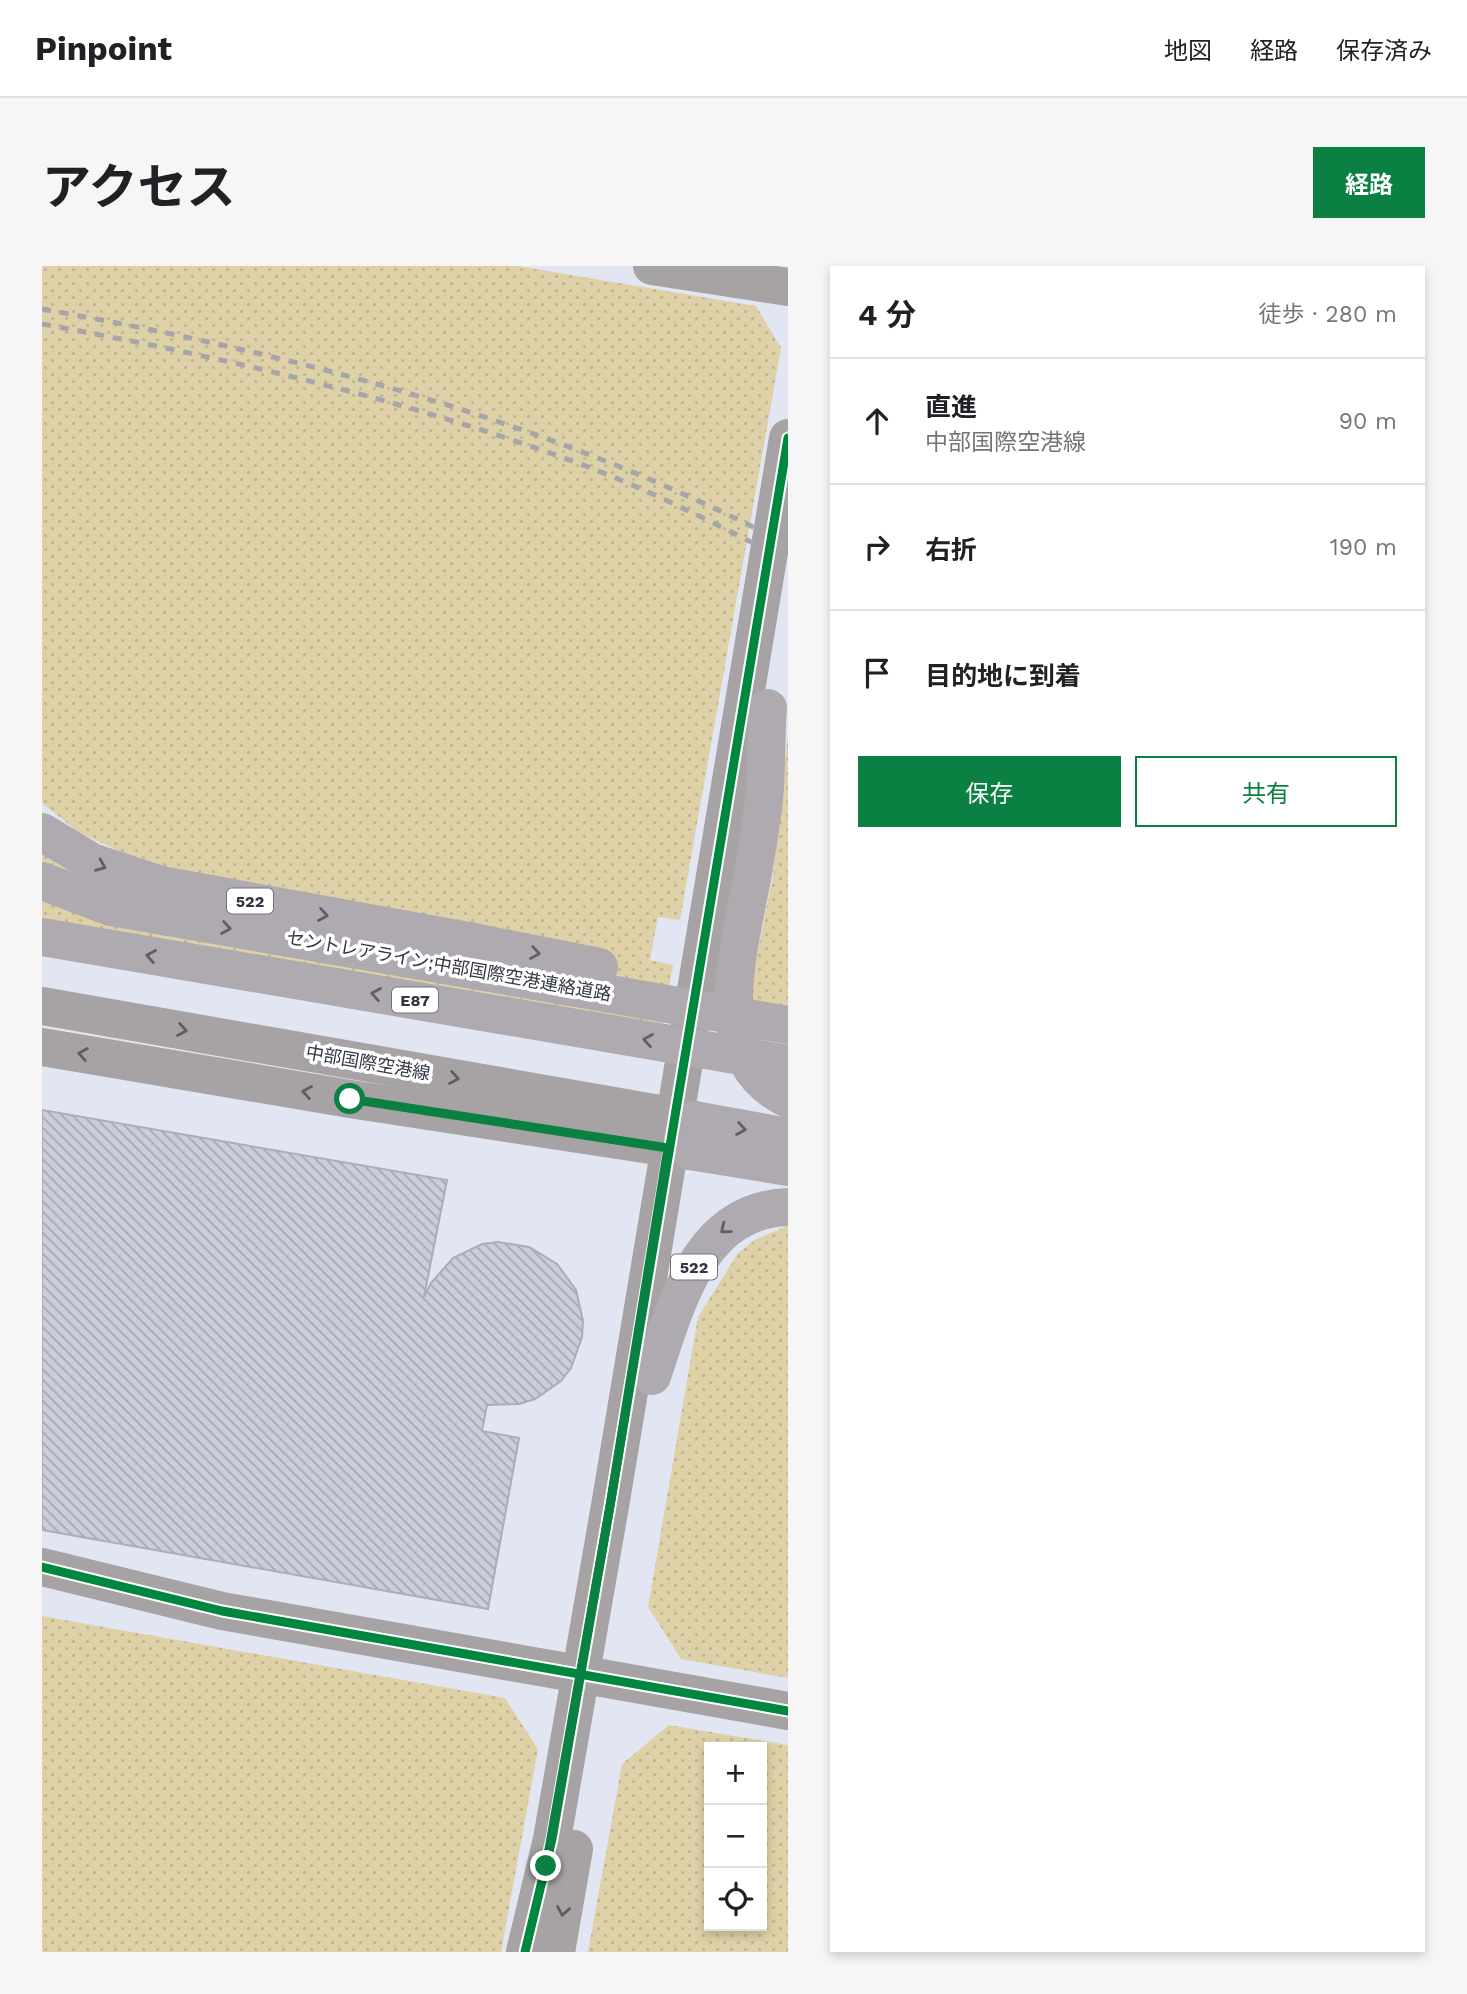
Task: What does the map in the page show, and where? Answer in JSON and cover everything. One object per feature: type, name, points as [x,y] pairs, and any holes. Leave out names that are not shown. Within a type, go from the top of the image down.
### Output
[{"type":"highway","points":[[768,708],[764,807],[734,982],[734,1026],[740,1048],[753,1073],[788,1099]]},
{"type":"highway","name":"522","points":[[42,832],[92,862],[161,885],[556,957],[788,1007]]},
{"type":"highway","name":"セントレアライン;中部国際空港連絡道路","points":[[42,881],[111,908],[788,1025]]},
{"type":"highway","name":"E87","points":[[42,937],[788,1064]]},
{"type":"highway","points":[[681,1134],[788,1137]]},
{"type":"highway","points":[[681,1134],[788,1167]]},
{"type":"highway","name":"522","points":[[652,1376],[684,1284],[717,1235],[738,1219],[769,1207],[788,1207]]},
{"type":"street","points":[[652,266],[788,287]]},
{"type":"street","points":[[556,1952],[592,1677],[681,1134],[788,438]]},
{"type":"street","points":[[525,1952],[592,1677],[652,1376],[681,1134],[768,708],[788,588]]},
{"type":"street","name":"中部国際空港線","points":[[42,1006],[681,1134]]},
{"type":"street","points":[[42,1047],[363,1102],[681,1134]]},
{"type":"street","points":[[42,1567],[222,1611],[788,1711]]},
{"type":"street","points":[[42,1593],[222,1611]]},
{"type":"shaded area","points":[[42,266],[518,266],[756,306],[781,348],[680,920],[658,917],[650,960],[673,965],[661,1030],[42,922],[42,844],[136,859],[78,832],[42,803]]},
{"type":"shaded area","points":[[788,735],[788,1081],[771,1067],[746,1010],[773,875]]},
{"type":"shaded area","points":[[788,1226],[788,1678],[681,1659],[648,1607],[698,1317],[738,1253],[756,1239]]},
{"type":"shaded area","points":[[42,1616],[505,1698],[538,1749],[501,1952],[42,1952]]},
{"type":"shaded area","points":[[669,1725],[788,1745],[788,1952],[588,1952],[622,1764]]},
{"type":"building","points":[[42,1110],[447,1180],[424,1297],[431,1283],[453,1258],[482,1244],[498,1242],[529,1247],[557,1264],[576,1290],[583,1321],[582,1337],[571,1368],[561,1381],[535,1399],[519,1404],[487,1405],[482,1431],[519,1438],[488,1609],[42,1530]]},
{"type":"railway","points":[[42,309],[235,348],[425,398],[518,428],[610,463],[700,501],[788,545]]},
{"type":"railway","points":[[42,324],[251,367],[456,422],[616,478],[788,561]]},
{"type":"cycle path","points":[[525,1952],[552,1839],[610,1506],[788,438]]},
{"type":"cycle path","points":[[42,1567],[222,1611],[788,1711]]},
{"type":"route","points":[[350,1099],[668,1148],[610,1506],[546,1866]]}]
